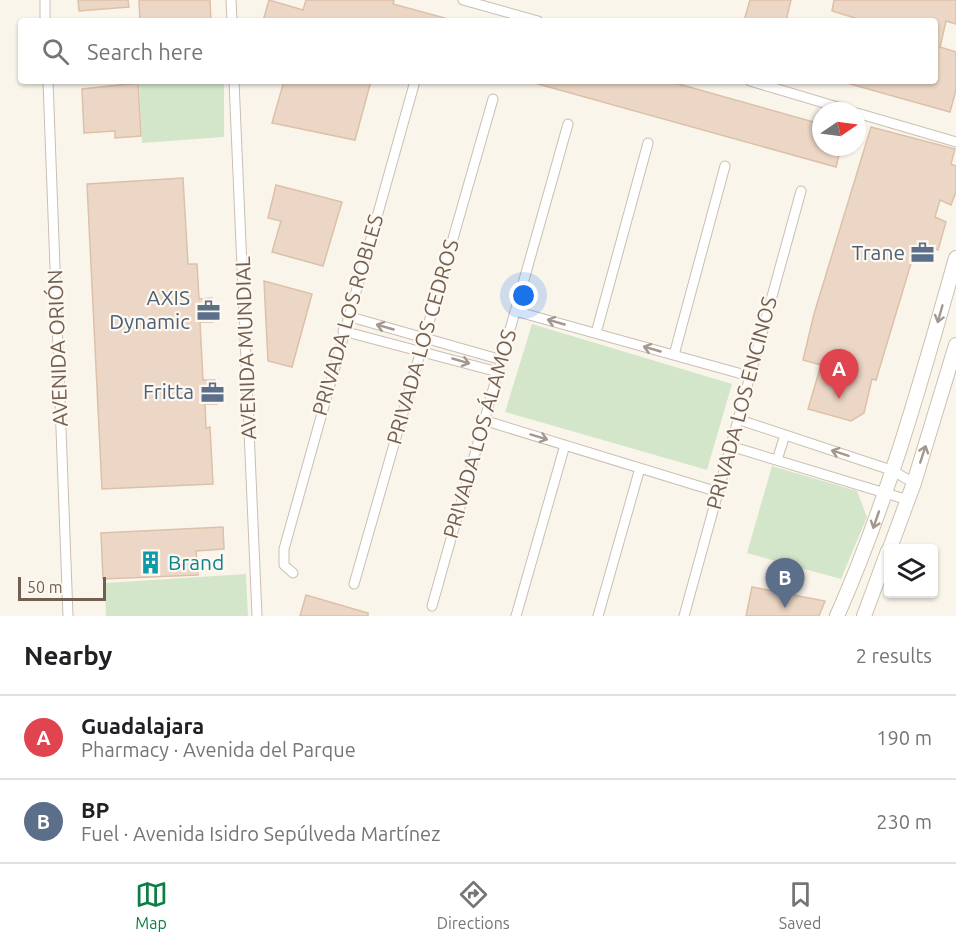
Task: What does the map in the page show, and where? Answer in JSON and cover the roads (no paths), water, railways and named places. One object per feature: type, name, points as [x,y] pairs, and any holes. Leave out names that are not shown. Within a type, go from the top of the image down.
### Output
[{"type":"main road","points":[[837,616],[866,549],[885,493],[956,258]]},
{"type":"main road","points":[[891,544],[914,483],[956,345]]},
{"type":"main road","points":[[864,616],[884,563]]},
{"type":"street","points":[[45,0],[45,18]]},
{"type":"street","points":[[231,0],[232,18]]},
{"type":"street","points":[[463,0],[527,18]]},
{"type":"street","name":"AVENIDA ORIÓN","points":[[48,84],[68,616]]},
{"type":"street","name":"AVENIDA MUNDIAL","points":[[234,84],[257,616]]},
{"type":"street","name":"PRIVADA LOS ROBLES","points":[[293,573],[284,565],[284,549],[347,316],[414,84]]},
{"type":"street","points":[[760,84],[821,102]]},
{"type":"street","name":"PRIVADA LOS CEDROS","points":[[354,584],[493,99]]},
{"type":"street","points":[[866,116],[956,142]]},
{"type":"street","name":"PRIVADA LOS ÁLAMOS","points":[[432,606],[568,124]]},
{"type":"street","points":[[596,333],[648,143]]},
{"type":"street","points":[[674,355],[725,166]]},
{"type":"street","name":"PRIVADA LOS ENCINOS","points":[[684,616],[801,191]]},
{"type":"street","points":[[515,311],[749,376]]},
{"type":"street","points":[[347,316],[502,360]]},
{"type":"street","points":[[343,331],[498,372]]},
{"type":"street","points":[[737,419],[891,470],[914,483]]},
{"type":"street","points":[[483,420],[718,492]]},
{"type":"street","points":[[777,460],[785,435]]},
{"type":"street","points":[[516,616],[565,445]]},
{"type":"street","points":[[730,446],[908,500]]},
{"type":"street","points":[[598,616],[640,468]]},
{"type":"place","name":"Trane","points":[[923,253]]},
{"type":"place","name":"AXIS Dynamic","points":[[208,310]]},
{"type":"place","name":"Fritta","points":[[212,392]]},
{"type":"place","name":"Guadalajara","points":[[839,399]]},
{"type":"place","name":"Brand","points":[[150,563]]},
{"type":"place","name":"BP","points":[[785,608]]}]
